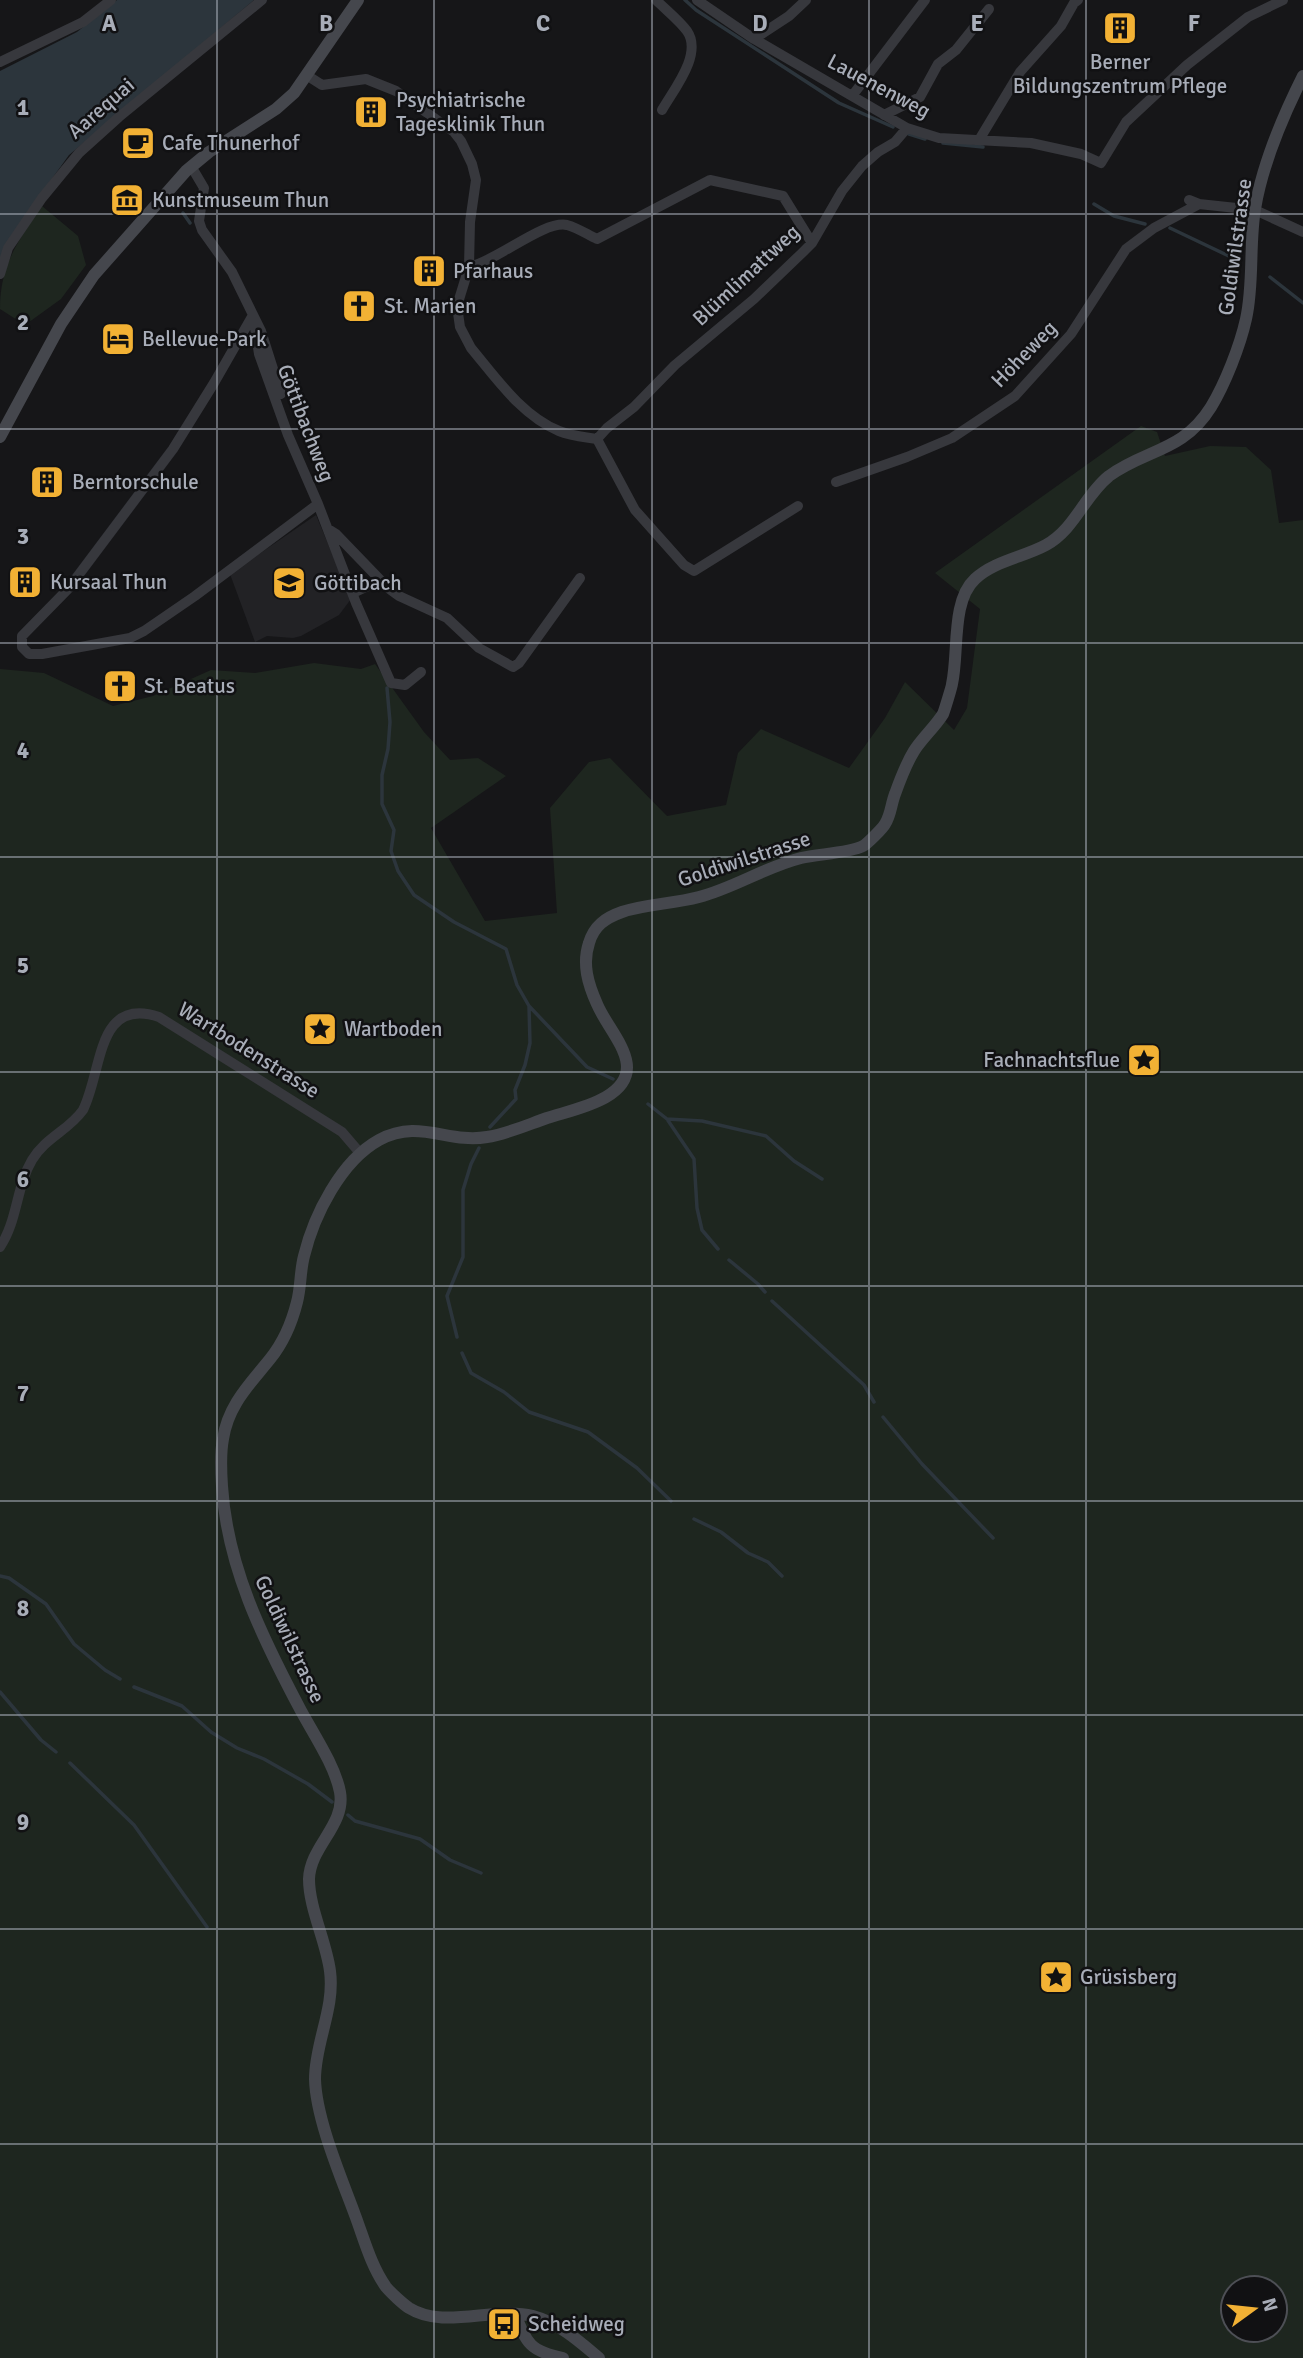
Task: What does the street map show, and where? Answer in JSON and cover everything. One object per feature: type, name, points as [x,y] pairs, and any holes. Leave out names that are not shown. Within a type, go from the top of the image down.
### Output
[{"type":"street","points":[[0,62],[83,22],[111,0]]},
{"type":"street","name":"Aarequai","points":[[0,274],[8,248],[42,198],[79,153],[128,109],[262,0]]},
{"type":"street","points":[[0,437],[76,299],[94,275],[191,166],[276,109],[294,93],[358,0]]},
{"type":"street","points":[[656,0],[688,33],[693,47],[692,57],[662,110]]},
{"type":"street","name":"Lauenenweg","points":[[697,0],[754,39],[907,128],[939,138],[1031,143],[1080,154],[1101,163],[1126,122],[1187,65],[1248,17],[1283,0]]},
{"type":"street","points":[[754,39],[789,16],[806,0]]},
{"type":"street","points":[[852,96],[925,0]]},
{"type":"street","points":[[979,140],[1020,72],[1061,26],[1076,1]]},
{"type":"street","points":[[884,115],[920,97],[938,64],[956,50],[989,9]]},
{"type":"street","points":[[307,76],[322,85],[366,79],[396,91],[454,132],[467,151],[476,180],[470,222],[469,267],[457,306],[460,327],[471,348],[520,405],[539,419],[563,433],[597,439],[635,510],[684,565],[694,571],[798,506]]},
{"type":"street","name":"Goldiwilstrasse","points":[[598,2358],[557,2325],[530,2315],[492,2313],[440,2318],[427,2316],[404,2305],[385,2286],[371,2259],[318,2105],[316,2087],[318,2049],[331,1994],[330,1965],[309,1884],[314,1855],[338,1816],[341,1803],[339,1788],[265,1643],[235,1565],[225,1519],[222,1443],[228,1418],[240,1395],[273,1356],[284,1336],[299,1295],[303,1259],[320,1209],[360,1153],[379,1140],[416,1128],[463,1138],[484,1138],[597,1102],[615,1092],[627,1076],[621,1044],[598,1009],[585,972],[587,947],[597,926],[611,916],[633,909],[701,897],[762,870],[804,857],[866,846],[885,825],[897,786],[915,748],[943,713],[953,681],[960,612],[967,586],[984,571],[1042,547],[1064,533],[1097,487],[1116,471],[1177,444],[1195,428],[1213,404],[1247,317],[1255,210],[1265,170],[1303,76]]},
{"type":"street","name":"Blümlimattweg","points":[[597,439],[634,407],[674,365],[777,278],[812,243],[842,191],[862,166],[895,142],[907,128]]},
{"type":"street","name":"Göttibachweg","points":[[191,166],[204,188],[200,216],[202,230],[232,272],[253,315],[259,354],[296,456],[391,683],[404,685],[421,672]]},
{"type":"street","points":[[469,267],[488,261],[551,226],[566,225],[597,239],[710,180],[783,196],[812,243]]},
{"type":"street","name":"Höheweg","points":[[836,482],[952,438],[1015,396],[1071,334],[1126,249],[1194,202],[1255,210]]},
{"type":"street","points":[[1255,210],[1303,232]]},
{"type":"street","points":[[253,315],[173,449],[68,589],[22,636],[22,648],[29,654],[42,654],[130,638],[195,596],[318,504]]},
{"type":"street","name":"Göttibachweg","points":[[328,529],[399,596],[447,618],[479,648],[513,667],[519,663],[580,579]]},
{"type":"street","points":[[353,593],[378,579]]},
{"type":"street","name":"Wartbodenstrasse","points":[[0,1247],[12,1225],[31,1161],[40,1147],[77,1120],[83,1110],[110,1029],[119,1017],[129,1013],[148,1013],[159,1017],[229,1059],[342,1132],[360,1153]]},
{"type":"street","points":[[515,2314],[523,2334],[531,2344],[541,2353],[563,2358]]},
{"type":"shaded area","points":[[117,0],[254,0],[69,155],[25,216],[0,261],[0,71],[77,32]]},
{"type":"shaded area","points":[[42,206],[78,236],[86,265],[61,299],[25,325],[0,309],[3,279],[12,254]]},
{"type":"shaded area","points":[[1141,426],[1157,432],[1165,456],[1210,446],[1246,447],[1271,470],[1279,523],[1303,520],[1303,2358],[0,2358],[0,669],[44,673],[113,706],[153,696],[211,670],[255,673],[314,663],[361,669],[375,664],[424,732],[450,760],[478,758],[506,776],[431,828],[485,921],[557,913],[550,808],[589,762],[610,758],[667,816],[726,805],[738,753],[761,729],[849,768],[885,718],[905,682],[954,730],[967,708],[980,609],[935,573]]},
{"type":"shaded area","name":"Göttibach","points":[[316,515],[351,599],[339,615],[301,636],[267,636],[255,642],[230,574]]},
{"type":"waterway","points":[[685,0],[696,10],[839,103],[893,127]]},
{"type":"waterway","points":[[909,134],[925,139]]},
{"type":"waterway","points":[[943,143],[983,147]]},
{"type":"waterway","points":[[1094,204],[1114,216],[1145,224]]},
{"type":"waterway","name":"Göttibach","points":[[183,213],[190,223]]},
{"type":"waterway","points":[[1170,228],[1231,257]]},
{"type":"waterway","points":[[1270,277],[1303,303]]},
{"type":"waterway","points":[[387,688],[390,722],[382,775],[382,804],[394,830],[391,851],[398,871],[414,895],[454,922],[506,949],[517,985],[529,1006],[530,1043],[515,1090],[516,1099],[490,1127]]},
{"type":"waterway","points":[[529,1006],[587,1067],[613,1079]]},
{"type":"waterway","points":[[648,1104],[667,1119],[694,1159],[697,1208],[702,1230],[718,1249]]},
{"type":"waterway","points":[[667,1119],[702,1121],[766,1136],[794,1161],[822,1179]]},
{"type":"waterway","points":[[457,1337],[447,1296],[463,1257],[463,1190],[479,1148]]},
{"type":"waterway","points":[[729,1260],[765,1292]]},
{"type":"waterway","points":[[772,1301],[864,1385],[874,1402]]},
{"type":"waterway","points":[[462,1353],[471,1373],[504,1392],[529,1412],[588,1432],[637,1468],[671,1501]]},
{"type":"waterway","points":[[883,1417],[922,1464],[993,1538]]},
{"type":"waterway","points":[[694,1519],[721,1532],[748,1553],[768,1562],[782,1576]]},
{"type":"waterway","points":[[0,1576],[9,1578],[46,1604],[74,1644],[120,1679]]},
{"type":"waterway","points":[[134,1687],[182,1706],[211,1732],[308,1784],[332,1802]]},
{"type":"waterway","points":[[0,1692],[41,1740],[56,1752]]},
{"type":"waterway","points":[[70,1763],[134,1825],[207,1927]]},
{"type":"waterway","points":[[348,1815],[355,1821],[420,1839],[450,1860],[481,1873]]},
{"type":"place","name":"Berner Bildungszentrum Pflege","points":[[1120,28]]},
{"type":"place","name":"Psychiatrische Tagesklinik Thun","points":[[371,112]]},
{"type":"place","name":"Cafe Thunerhof","points":[[138,143]]},
{"type":"place","name":"Kunstmuseum Thun","points":[[127,200]]},
{"type":"place","name":"Pfarhaus","points":[[429,271]]},
{"type":"place","name":"St. Marien","points":[[359,306]]},
{"type":"place","name":"Bellevue-Park","points":[[118,339]]},
{"type":"place","name":"Berntorschule","points":[[47,482]]},
{"type":"place","name":"Kursaal Thun","points":[[25,582]]},
{"type":"place","name":"Göttibach","points":[[289,583]]},
{"type":"place","name":"St. Beatus","points":[[120,686]]},
{"type":"place","name":"Wartboden","points":[[320,1029]]},
{"type":"place","name":"Fachnachtsflue","points":[[1144,1060]]},
{"type":"place","name":"Grüsisberg","points":[[1056,1977]]},
{"type":"place","name":"Scheidweg","points":[[504,2324]]}]
